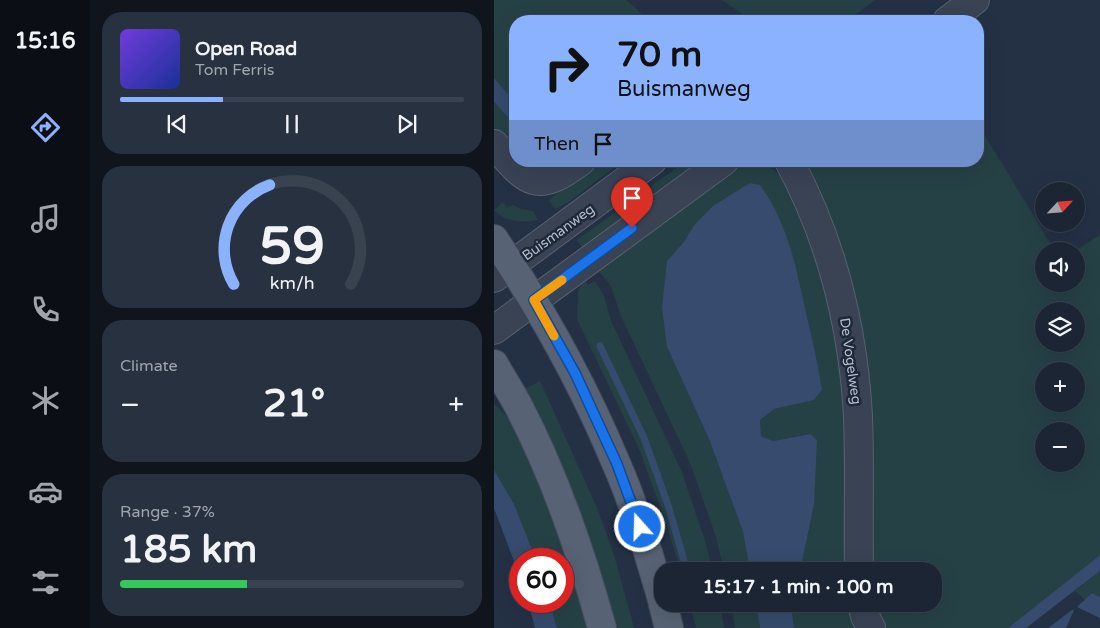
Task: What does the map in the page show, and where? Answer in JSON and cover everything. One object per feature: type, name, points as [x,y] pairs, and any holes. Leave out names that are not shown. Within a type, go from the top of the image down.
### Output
[{"type":"main road","points":[[494,240],[503,272],[534,300],[575,373],[617,464],[646,542],[654,571]]},
{"type":"main road","points":[[494,364],[519,406],[549,472],[582,560],[602,628]]},
{"type":"main road","points":[[665,612],[669,628]]},
{"type":"street","points":[[955,15],[975,0]]},
{"type":"street","points":[[494,144],[509,162]]},
{"type":"street","points":[[513,167],[526,177],[534,180],[553,180],[574,167]]},
{"type":"street","name":"Buismanweg","points":[[503,272],[644,167]]},
{"type":"street","points":[[494,330],[716,167]]},
{"type":"street","name":"De Vogelweg","points":[[792,167],[819,226],[841,298],[849,336],[858,416],[859,562]]},
{"type":"street","points":[[865,612],[871,628]]},
{"type":"green space","points":[[494,0],[626,0],[643,15],[509,15],[509,95],[494,78]]},
{"type":"green space","points":[[722,0],[875,0],[855,15],[744,15]]},
{"type":"green space","points":[[494,102],[509,118],[509,146],[494,128]]},
{"type":"green space","points":[[984,134],[1035,218],[1035,232],[1043,232],[1050,242],[1035,242],[1035,292],[1085,292],[1085,245],[1100,235],[1100,555],[1008,628],[885,628],[879,612],[942,612],[942,562],[872,562],[872,463],[866,355],[851,280],[825,207],[807,167],[984,167]]},
{"type":"green space","points":[[591,167],[615,167],[567,203],[555,209],[549,200]]},
{"type":"green space","points":[[678,167],[699,167],[586,253],[577,240]]},
{"type":"green space","points":[[729,167],[767,167],[779,174],[787,184],[813,251],[833,319],[841,366],[846,417],[847,562],[802,562],[814,505],[810,434],[773,441],[761,436],[760,420],[773,409],[814,400],[822,390],[798,275],[695,224],[683,243],[667,347],[709,439],[743,532],[748,562],[722,562],[716,537],[691,465],[621,316],[611,286],[595,266]]},
{"type":"green space","points":[[503,202],[507,208],[513,205],[521,209],[533,211],[538,220],[520,221],[503,217],[494,210]]},
{"type":"green space","points":[[584,279],[588,285],[595,281],[604,296],[611,321],[681,470],[711,562],[678,562],[640,451],[577,319],[578,291]]},
{"type":"green space","points":[[540,381],[597,508],[614,555],[634,628],[616,628],[602,583],[523,390]]},
{"type":"green space","points":[[494,404],[508,417],[514,427],[536,476],[564,548],[532,548],[514,504],[494,470]]},
{"type":"green space","points":[[1100,571],[1100,597],[1092,593],[1085,600],[1075,591]]},
{"type":"green space","points":[[574,580],[588,628],[557,628],[553,613],[574,613]]},
{"type":"green space","points":[[692,612],[721,612],[724,628],[696,628]]},
{"type":"green space","points":[[732,612],[757,612],[760,628],[735,628]]},
{"type":"green space","points":[[792,612],[851,612],[856,628],[794,628]]},
{"type":"water","points":[[494,78],[509,95],[509,118],[494,102]]},
{"type":"water","points":[[750,183],[760,185],[777,213],[783,228],[802,291],[822,390],[814,400],[774,409],[760,420],[761,436],[773,441],[810,434],[817,440],[814,505],[802,562],[748,562],[743,532],[709,439],[667,347],[662,307],[667,261],[683,243],[695,224],[713,206]]},
{"type":"water","points":[[494,470],[514,504],[532,548],[509,548],[494,508]]},
{"type":"water","points":[[1100,555],[1100,571],[1026,628],[1008,628]]},
{"type":"water","points":[[1092,593],[1100,597],[1100,618],[1077,607]]},
{"type":"water","points":[[1074,610],[1066,628],[1048,628]]},
{"type":"water","points":[[757,612],[792,612],[794,628],[760,628]]},
{"type":"water","points":[[531,613],[553,613],[557,628],[535,628]]},
{"type":"waterway","points":[[600,346],[644,438],[668,505],[684,562]]},
{"type":"slow traffic","points":[[554,336],[534,300],[562,280]]},
{"type":"route","points":[[632,228],[534,300],[575,373],[617,464],[640,527]]}]
